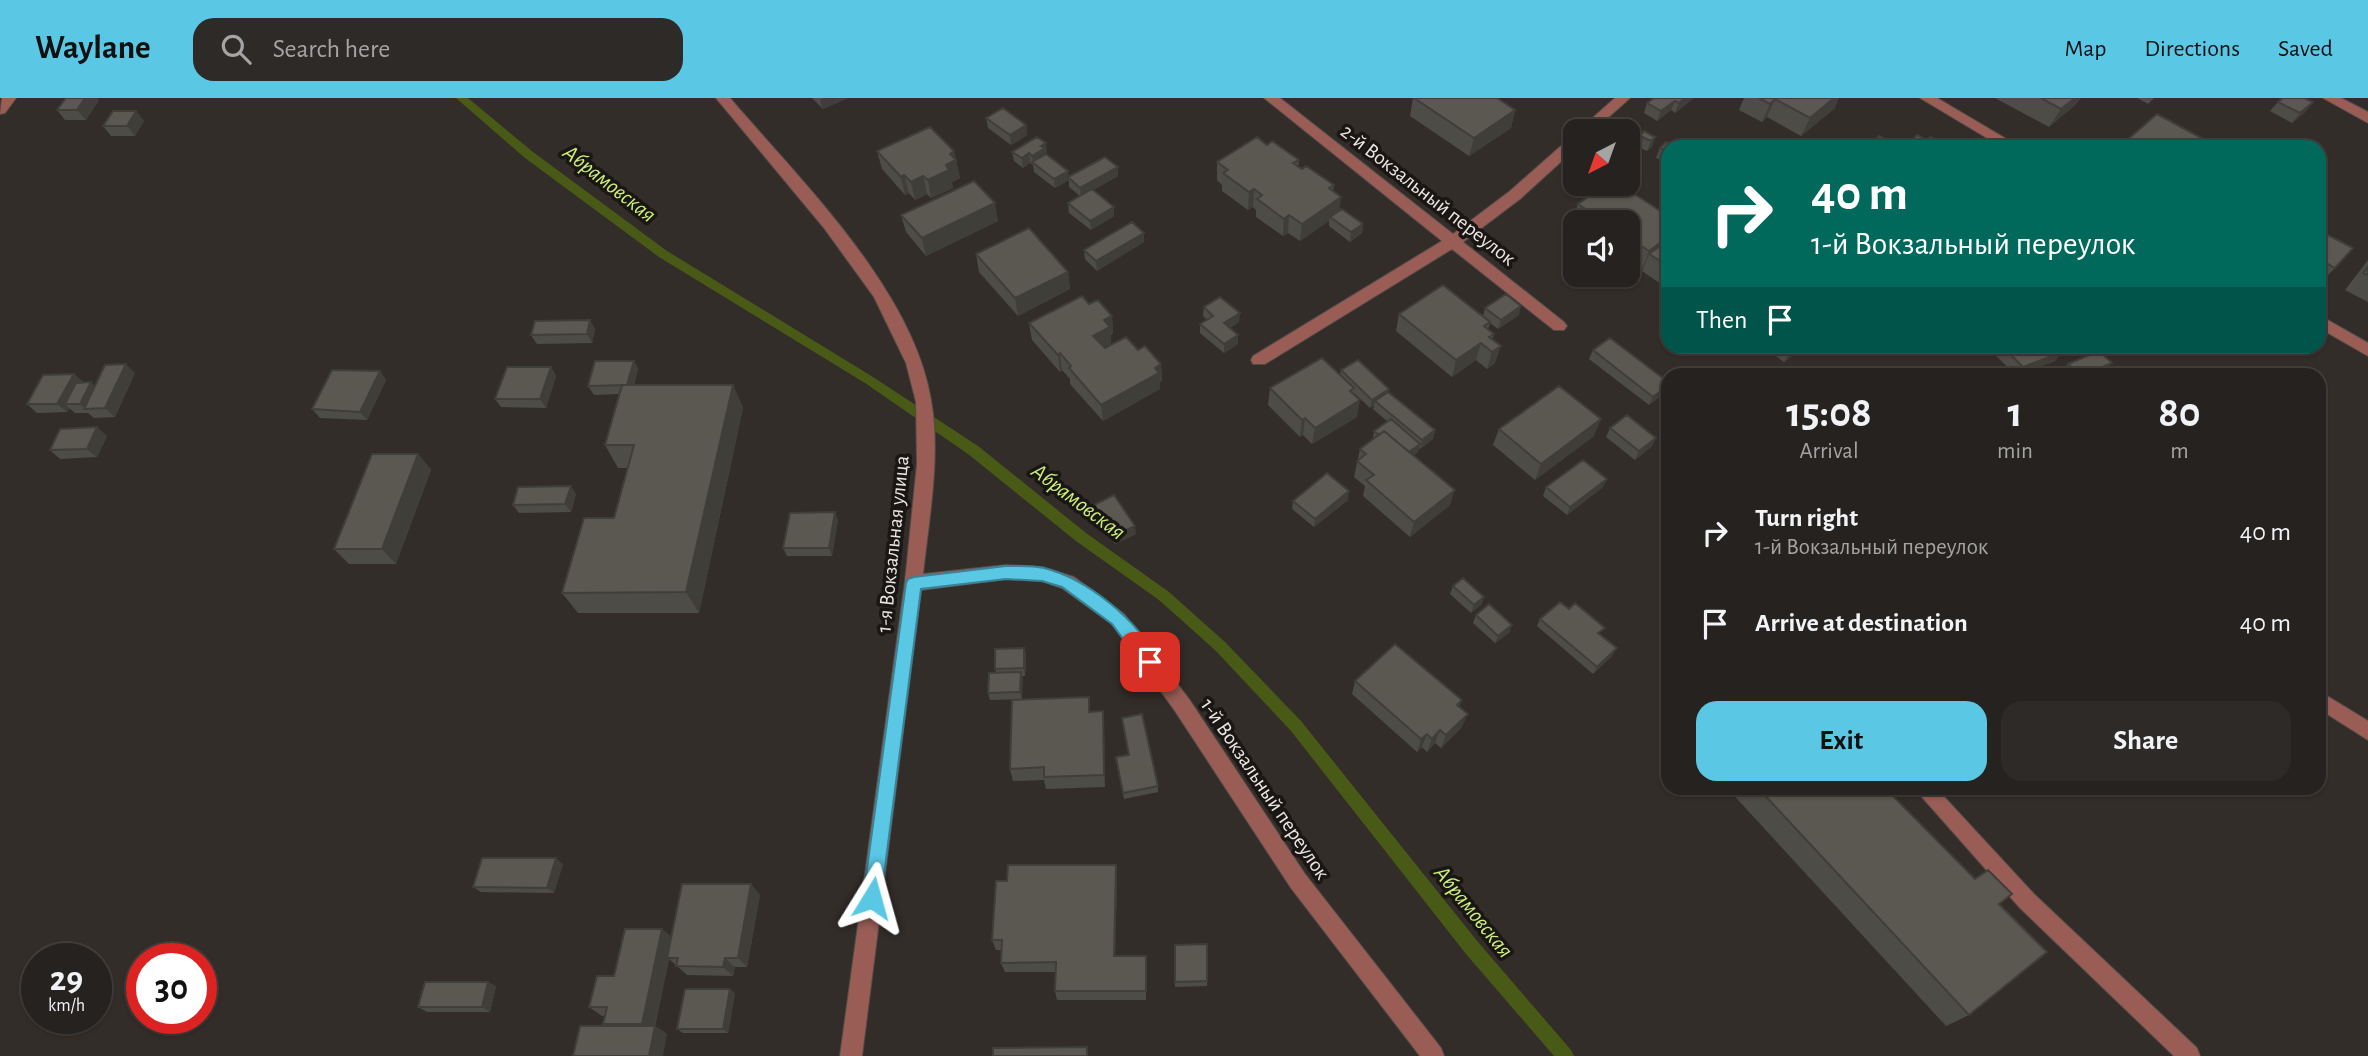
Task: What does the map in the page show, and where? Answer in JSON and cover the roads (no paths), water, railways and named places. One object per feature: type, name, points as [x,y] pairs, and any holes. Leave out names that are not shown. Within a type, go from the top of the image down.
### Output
[{"type":"street","points":[[0,110],[9,98]]},
{"type":"street","name":"1-я Вокзальная улица","points":[[723,98],[872,282],[899,328],[915,363],[923,396],[926,429],[914,583],[851,1056]]},
{"type":"street","name":"2-й Вокзальный переулок","points":[[1271,98],[1559,326]]},
{"type":"street","points":[[1599,119],[1623,98]]},
{"type":"street","points":[[1927,98],[2001,140]]},
{"type":"street","points":[[2330,98],[2368,118]]},
{"type":"street","points":[[1259,360],[1454,241],[1515,195],[1563,152]]},
{"type":"street","points":[[2326,325],[2368,350]]},
{"type":"street","name":"1-й Вокзальный переулок","points":[[914,583],[1006,572],[1042,574],[1068,582],[1118,619],[1182,705],[1298,881],[1433,1056]]},
{"type":"street","points":[[2326,704],[2368,731]]},
{"type":"street","points":[[1930,795],[2027,901],[2189,1056]]},
{"type":"waterway","name":"Абрамовская","points":[[461,98],[529,155],[663,254],[869,380],[973,450],[1081,537],[1164,596],[1220,646],[1296,726],[1472,948],[1565,1056]]}]
